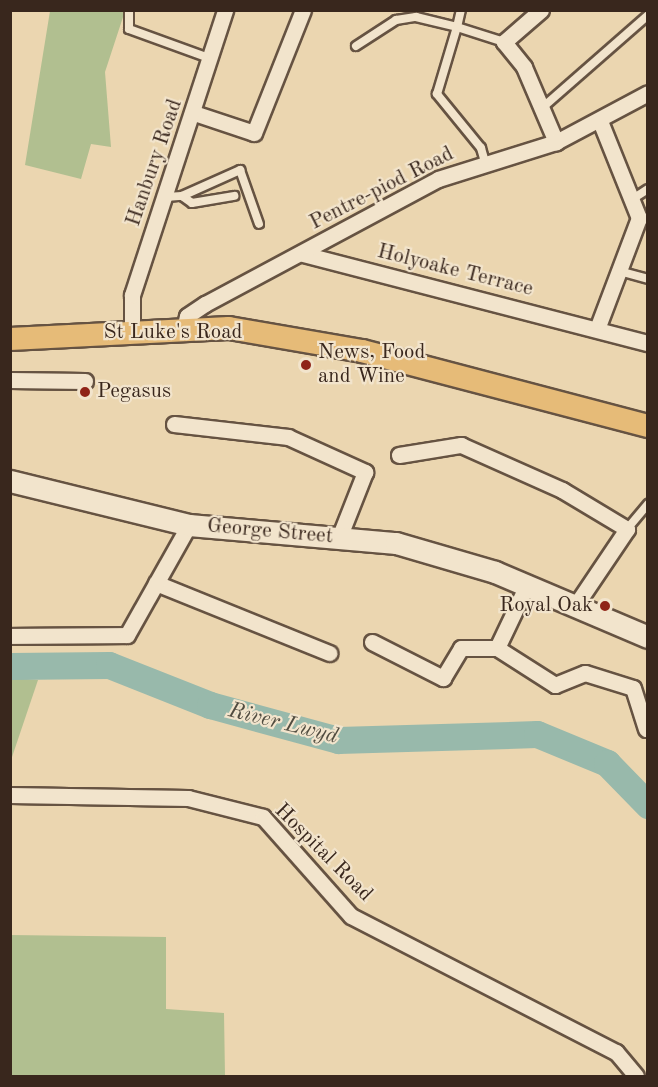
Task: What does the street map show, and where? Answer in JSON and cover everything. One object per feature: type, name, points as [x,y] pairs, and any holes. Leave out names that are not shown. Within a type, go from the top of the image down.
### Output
[{"type":"main road","name":"St Luke's Road","points":[[10,339],[132,330],[229,328],[362,351],[648,426]]},
{"type":"main road","name":"George Street","points":[[10,480],[189,525],[396,543],[527,585],[648,637]]},
{"type":"street","name":"Hanbury Road","points":[[132,330],[132,295],[194,113],[225,10]]},
{"type":"street","points":[[194,113],[254,133],[303,10]]},
{"type":"street","points":[[541,10],[504,42],[524,67],[556,142]]},
{"type":"street","name":"Pentre-piod Road","points":[[184,329],[187,316],[205,304],[303,254],[438,179],[485,162],[556,142],[600,121],[648,93]]},
{"type":"street","points":[[597,329],[619,271],[643,220],[631,200],[600,121]]},
{"type":"street","name":"Holyoake Terrace","points":[[303,254],[648,343]]},
{"type":"street","points":[[10,380],[85,381]]},
{"type":"street","points":[[174,424],[288,437],[365,472],[339,538]]},
{"type":"street","points":[[399,455],[461,445],[562,490],[627,529],[575,606]]},
{"type":"street","points":[[10,636],[127,634],[189,525]]},
{"type":"street","points":[[156,583],[329,653]]},
{"type":"street","points":[[496,648],[527,585]]},
{"type":"street","points":[[372,642],[443,678],[461,648],[496,648],[555,685],[585,673],[633,688],[646,729]]},
{"type":"street","name":"Hospital Road","points":[[10,795],[188,798],[263,817],[351,916],[616,1052],[636,1077]]},
{"type":"lane","points":[[129,10],[129,29],[211,58]]},
{"type":"lane","points":[[461,10],[437,94],[481,148],[485,162]]},
{"type":"lane","points":[[543,107],[648,15]]},
{"type":"lane","points":[[356,46],[396,20],[416,17],[504,42]]},
{"type":"lane","points":[[166,197],[182,196],[240,170],[259,224]]},
{"type":"lane","points":[[631,200],[648,189]]},
{"type":"lane","points":[[182,196],[192,203],[234,196]]},
{"type":"lane","points":[[619,271],[648,279]]},
{"type":"lane","points":[[627,529],[648,504]]},
{"type":"green space","points":[[50,11],[125,11],[105,72],[111,147],[91,144],[81,179],[25,165]]},
{"type":"green space","points":[[10,678],[38,680],[11,760]]},
{"type":"green space","points":[[10,935],[166,937],[166,1009],[224,1013],[225,1076],[11,1075]]},
{"type":"waterway","name":"River Lwyd","points":[[10,666],[109,665],[210,705],[338,740],[537,734],[607,763],[648,805]]},
{"type":"place","name":"News, Food and Wine","points":[[306,365]]},
{"type":"place","name":"Pegasus","points":[[85,392]]},
{"type":"place","name":"Royal Oak","points":[[605,606]]}]
